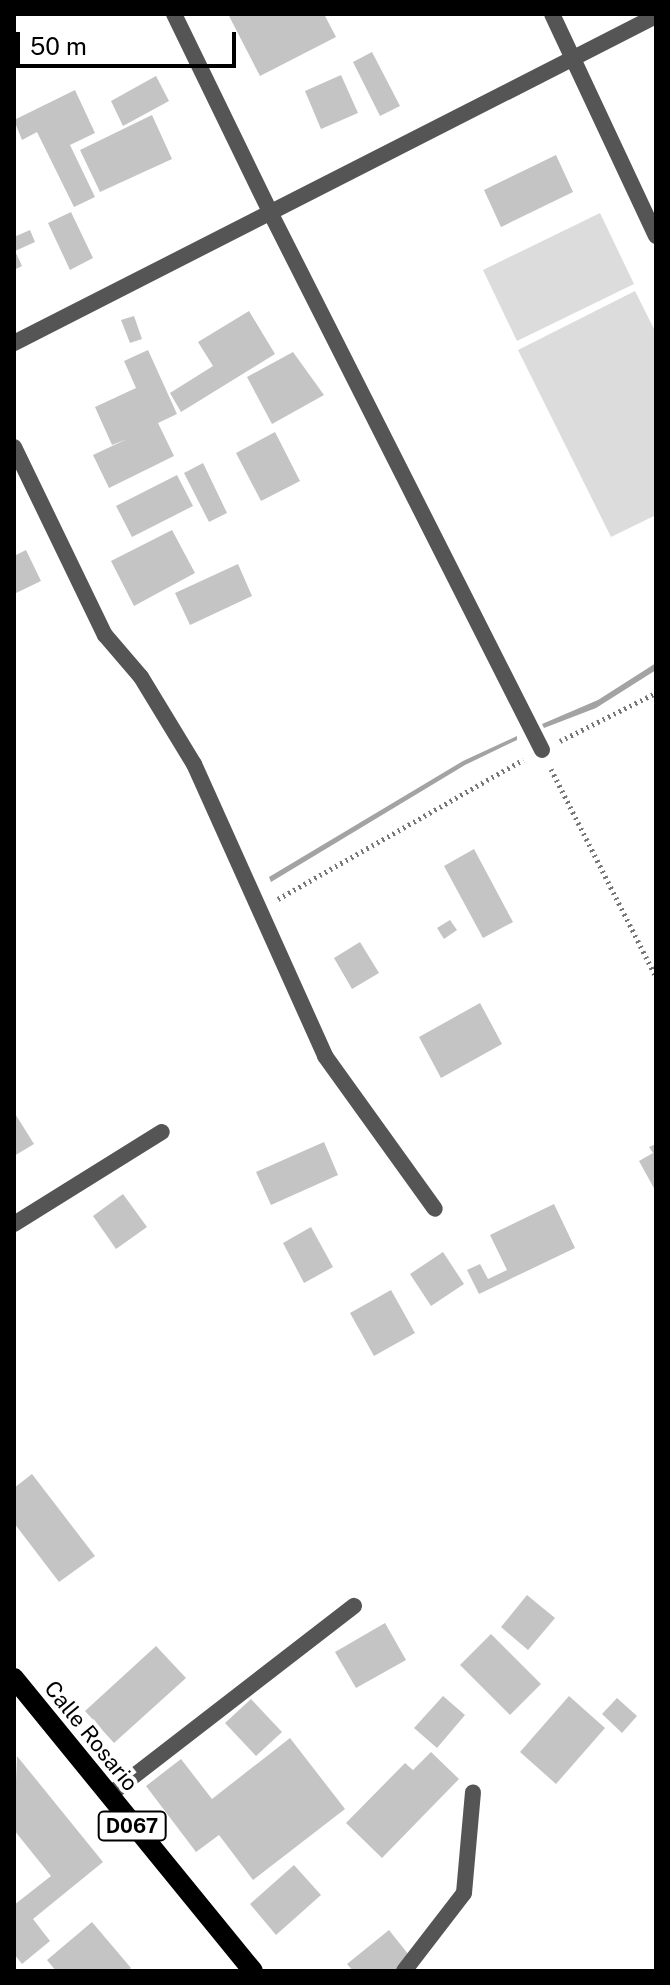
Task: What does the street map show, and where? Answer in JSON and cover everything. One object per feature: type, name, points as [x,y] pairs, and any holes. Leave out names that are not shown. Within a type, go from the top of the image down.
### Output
[{"type":"main road","name":"Calle Rosario","points":[[14,1678],[253,1971]]},
{"type":"street","points":[[174,14],[269,210],[542,750]]},
{"type":"street","points":[[552,14],[656,236]]},
{"type":"street","points":[[14,343],[269,210],[574,60],[656,16]]},
{"type":"street","points":[[14,447],[105,635],[141,677],[194,764],[325,1056],[435,1209]]},
{"type":"street","points":[[14,1224],[162,1132]]},
{"type":"street","points":[[108,1796],[354,1606]]},
{"type":"street","points":[[404,1971],[464,1893],[473,1792]]},
{"type":"path","points":[[259,910],[542,750],[656,693]]},
{"type":"path","points":[[542,750],[656,977]]},
{"type":"shaded area","points":[[600,213],[634,284],[517,341],[483,270]]},
{"type":"shaded area","points":[[635,291],[656,333],[656,515],[611,537],[518,350]]},
{"type":"shaded area","points":[[656,663],[656,670],[596,708],[544,728],[542,724],[598,700]]},
{"type":"shaded area","points":[[517,736],[517,740],[465,765],[271,882],[269,877],[463,761]]},
{"type":"building","points":[[228,14],[324,14],[336,37],[260,76]]},
{"type":"building","points":[[372,52],[400,106],[380,116],[353,62]]},
{"type":"building","points":[[341,75],[358,113],[321,129],[305,91]]},
{"type":"building","points":[[156,76],[169,101],[123,126],[111,101]]},
{"type":"building","points":[[75,90],[95,133],[70,145],[95,197],[74,207],[37,132],[22,140],[14,120]]},
{"type":"building","points":[[152,115],[172,159],[100,192],[80,150]]},
{"type":"building","points":[[556,155],[573,192],[501,227],[484,190]]},
{"type":"building","points":[[71,212],[93,258],[70,270],[48,223]]},
{"type":"building","points":[[30,230],[35,242],[15,251],[22,266],[14,270],[14,237]]},
{"type":"building","points":[[249,311],[275,354],[181,412],[170,393],[213,366],[198,342]]},
{"type":"building","points":[[134,316],[142,339],[130,343],[121,320]]},
{"type":"building","points":[[148,350],[177,414],[158,423],[174,456],[109,488],[93,455],[127,439],[112,445],[95,407],[136,388],[124,361]]},
{"type":"building","points":[[293,352],[324,395],[272,424],[247,377]]},
{"type":"building","points":[[275,432],[300,481],[261,501],[236,453]]},
{"type":"building","points":[[203,463],[227,513],[209,522],[184,473]]},
{"type":"building","points":[[177,475],[193,506],[132,537],[116,506]]},
{"type":"building","points":[[172,530],[195,573],[134,606],[111,561]]},
{"type":"building","points":[[26,550],[41,581],[14,594],[14,556]]},
{"type":"building","points":[[238,564],[252,596],[190,625],[175,593]]},
{"type":"building","points":[[474,849],[513,922],[483,938],[444,866]]},
{"type":"building","points":[[450,920],[457,930],[444,939],[437,928]]},
{"type":"building","points":[[360,942],[379,973],[352,989],[334,958]]},
{"type":"building","points":[[480,1003],[502,1044],[441,1078],[419,1037]]},
{"type":"building","points":[[14,1112],[34,1144],[14,1156]]},
{"type":"building","points":[[324,1142],[338,1175],[271,1205],[256,1172]]},
{"type":"building","points":[[656,1144],[656,1192],[639,1161],[653,1153],[649,1147]]},
{"type":"building","points":[[123,1194],[147,1227],[116,1249],[93,1216]]},
{"type":"building","points":[[554,1204],[575,1248],[479,1294],[467,1270],[480,1264],[488,1279],[507,1270],[490,1235]]},
{"type":"building","points":[[311,1227],[333,1267],[304,1283],[283,1243]]},
{"type":"building","points":[[443,1252],[464,1284],[431,1306],[410,1274]]},
{"type":"building","points":[[391,1290],[415,1333],[374,1356],[350,1313]]},
{"type":"building","points":[[32,1474],[95,1556],[59,1582],[14,1523],[14,1488]]},
{"type":"building","points":[[527,1595],[555,1618],[528,1650],[501,1627]]},
{"type":"building","points":[[385,1623],[406,1660],[356,1688],[335,1652]]},
{"type":"building","points":[[491,1634],[541,1684],[510,1715],[460,1665]]},
{"type":"building","points":[[156,1646],[186,1678],[114,1743],[85,1711]]},
{"type":"building","points":[[443,1696],[465,1715],[437,1748],[414,1728]]},
{"type":"building","points":[[569,1696],[605,1728],[556,1784],[520,1752]]},
{"type":"building","points":[[617,1698],[637,1716],[622,1733],[602,1714]]},
{"type":"building","points":[[251,1699],[282,1732],[256,1756],[225,1723]]},
{"type":"building","points":[[290,1738],[345,1809],[253,1880],[219,1835],[196,1852],[146,1786],[181,1759],[212,1799]]},
{"type":"building","points":[[431,1752],[459,1779],[382,1858],[346,1823],[405,1763],[413,1770]]},
{"type":"building","points":[[17,1756],[103,1862],[33,1919],[50,1941],[22,1964],[14,1954],[14,1905],[51,1876],[14,1830]]},
{"type":"building","points":[[294,1865],[321,1895],[276,1935],[250,1904]]},
{"type":"building","points":[[92,1922],[131,1968],[128,1971],[56,1971],[47,1960]]},
{"type":"building","points":[[389,1930],[416,1964],[408,1971],[353,1971],[347,1964]]}]
